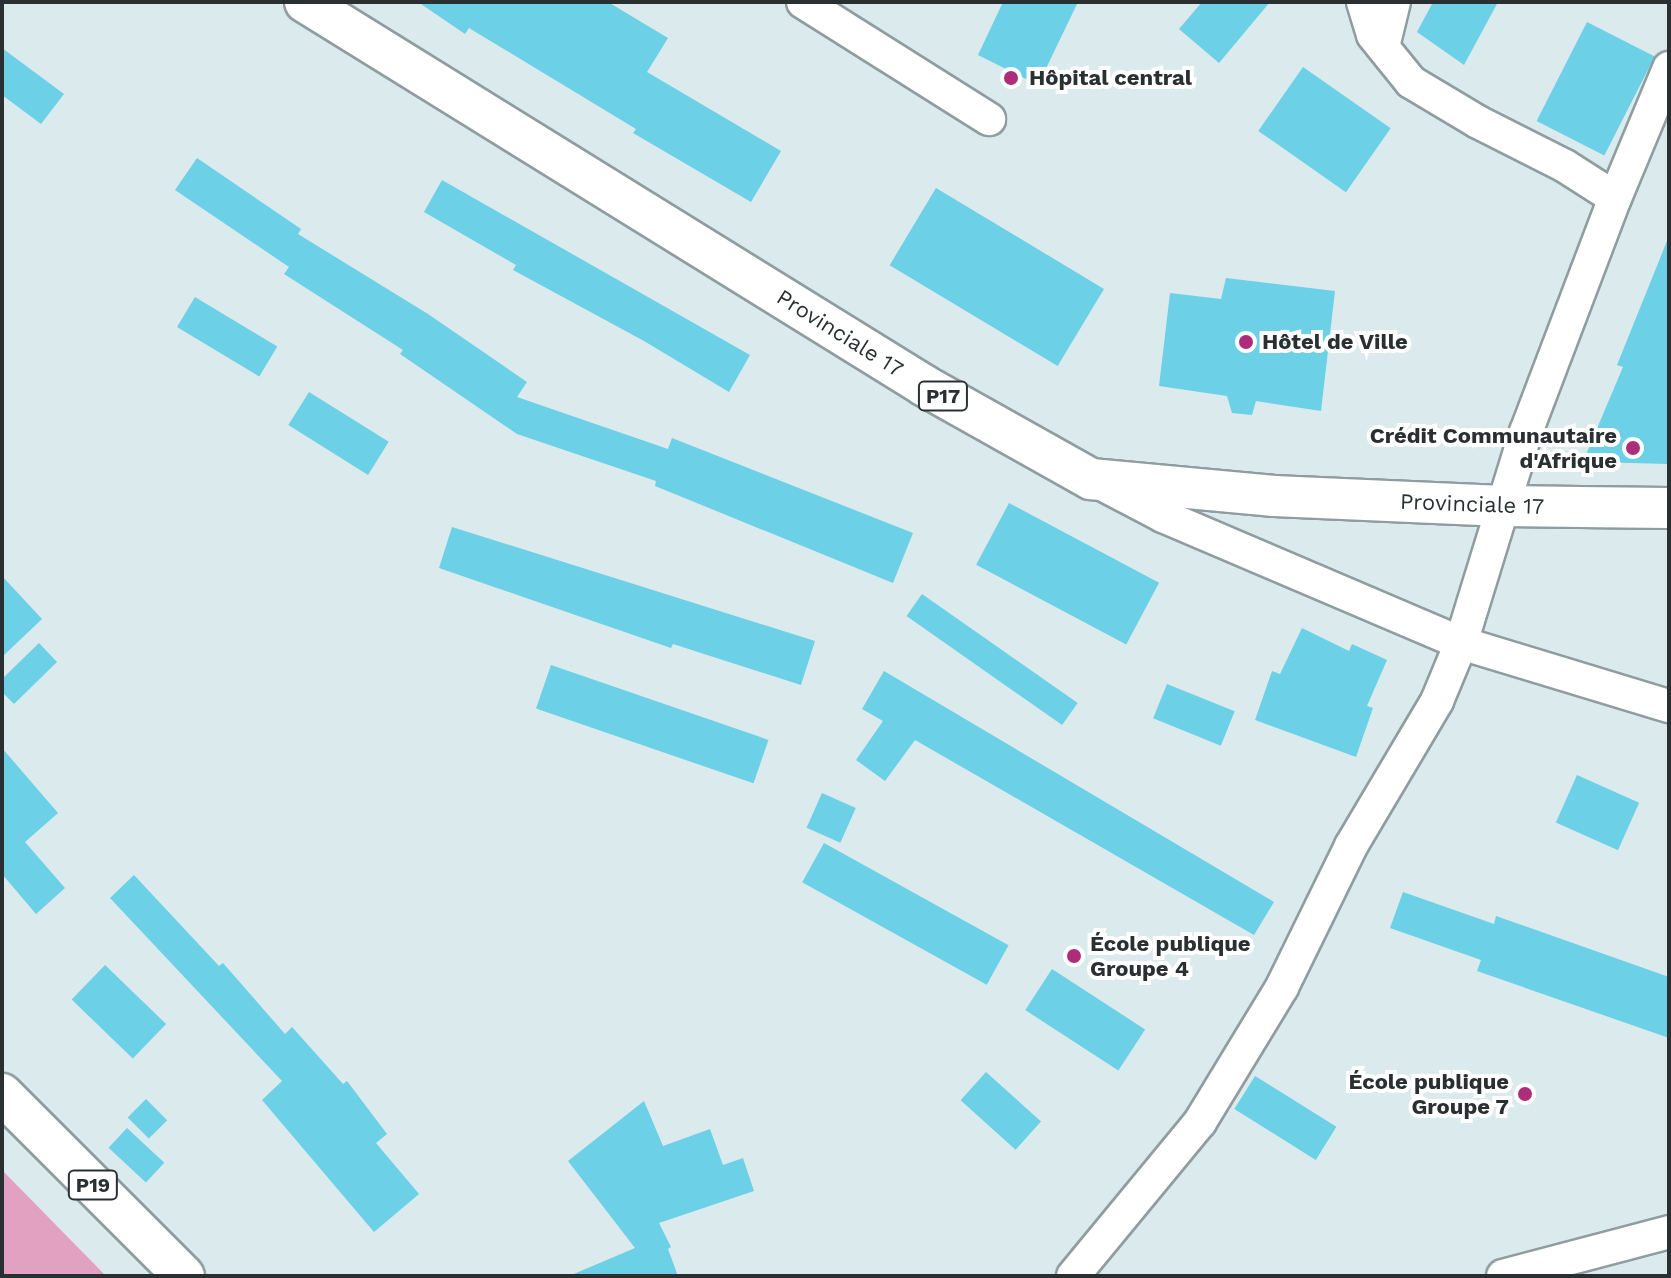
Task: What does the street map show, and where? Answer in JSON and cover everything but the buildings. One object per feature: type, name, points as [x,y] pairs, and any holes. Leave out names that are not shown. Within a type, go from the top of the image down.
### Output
[{"type":"main road","name":"Provinciale 17","points":[[305,2],[925,386],[1091,479],[1206,492],[1503,506],[1669,508]]},
{"type":"main road","name":"P19","points":[[2,1094],[184,1276]]},
{"type":"street","points":[[803,2],[989,119]]},
{"type":"street","points":[[1363,2],[1373,35],[1411,82],[1478,122],[1565,166],[1615,198]]},
{"type":"street","points":[[1383,47],[1394,2]]},
{"type":"street","points":[[1073,1276],[1200,1122],[1282,987],[1351,846],[1437,701],[1461,643],[1526,432],[1615,198],[1669,68]]},
{"type":"street","points":[[1091,479],[1163,516],[1461,643],[1669,706]]},
{"type":"street","points":[[1503,1276],[1669,1232]]},
{"type":"shaded area","points":[[2,1170],[106,1276],[2,1276]]},
{"type":"place","name":"Hôpital central","points":[[1011,78]]},
{"type":"place","name":"Hôtel de Ville","points":[[1246,342]]},
{"type":"place","name":"Crédit Communautaire d'Afrique","points":[[1633,448]]},
{"type":"place","name":"École publique Groupe 4","points":[[1074,956]]},
{"type":"place","name":"École publique Groupe 7","points":[[1525,1094]]}]
